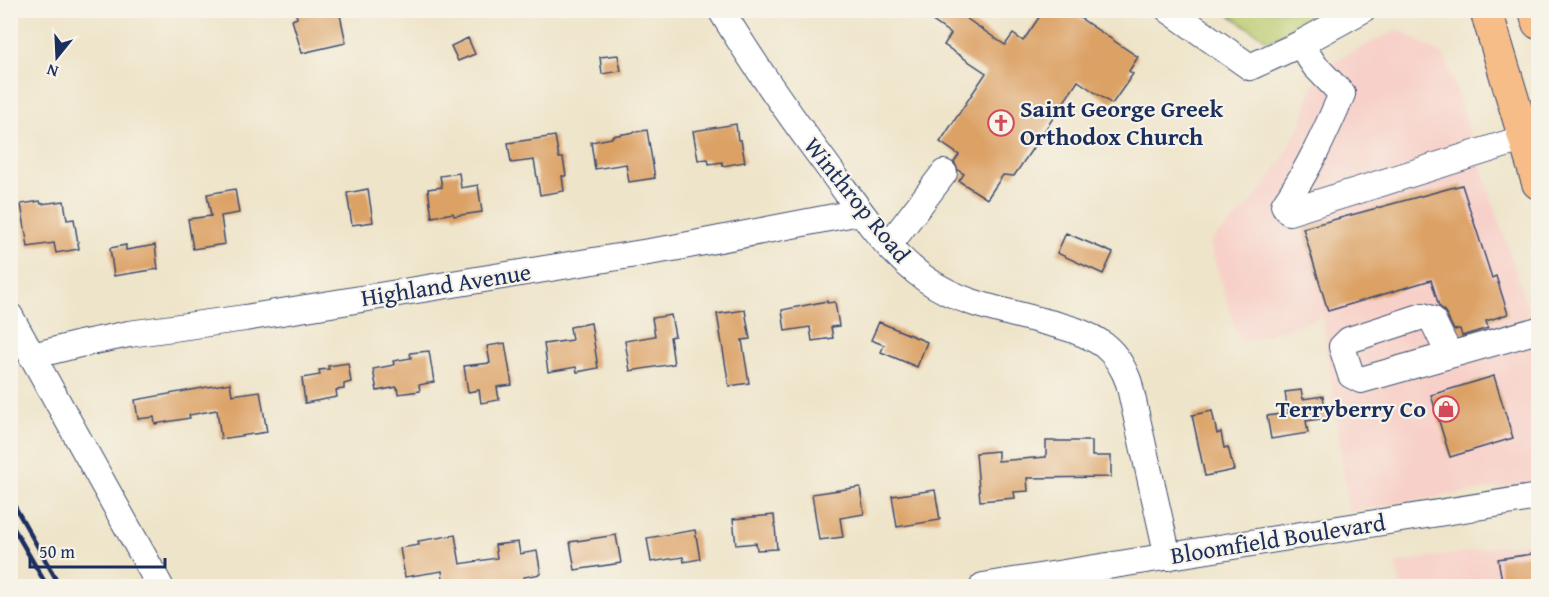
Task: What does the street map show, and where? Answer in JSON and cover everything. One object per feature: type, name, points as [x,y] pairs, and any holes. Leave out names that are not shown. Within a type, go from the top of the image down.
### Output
[{"type":"main road","points":[[1486,10],[1539,183]]},
{"type":"main road","points":[[1535,10],[1539,23]]},
{"type":"street","name":"Winthrop Road","points":[[721,10],[779,101],[860,212],[917,273],[972,304],[1074,330],[1098,341],[1113,354],[1130,383],[1168,557]]},
{"type":"street","points":[[1169,10],[1250,67],[1300,44],[1362,10]]},
{"type":"street","points":[[1300,44],[1315,66],[1342,94],[1323,138],[1284,205],[1289,212],[1525,138]]},
{"type":"street","points":[[889,245],[944,173]]},
{"type":"street","name":"Highland Avenue","points":[[32,357],[129,334],[245,318],[673,248],[860,212]]},
{"type":"street","points":[[10,316],[160,586]]},
{"type":"street","points":[[1449,354],[1539,330]]},
{"type":"street","name":"Bloomfield Boulevard","points":[[983,586],[1539,497]]},
{"type":"shaded area","points":[[1398,29],[1445,56],[1531,318],[1538,333],[1538,481],[1349,512],[1322,317],[1240,343],[1209,243],[1249,206],[1279,165],[1300,125],[1313,85],[1339,59]]},
{"type":"shaded area","points":[[1538,540],[1538,586],[1400,586],[1396,563]]},
{"type":"green space","points":[[1224,10],[1325,11],[1268,41]]},
{"type":"building","points":[[306,10],[339,10],[346,43],[302,53],[292,20],[297,18],[296,13]]},
{"type":"building","name":"Saint George Greek Orthodox Church","points":[[917,10],[966,10],[963,16],[1005,45],[1013,34],[1023,41],[1044,10],[1068,10],[1138,57],[1129,71],[1133,74],[1112,104],[1078,81],[1014,176],[1003,175],[987,199],[959,181],[964,174],[958,170],[954,162],[959,155],[940,142],[986,73],[944,45],[951,34]]},
{"type":"building","points":[[468,38],[475,54],[458,61],[451,46]]},
{"type":"building","points":[[618,55],[621,71],[602,74],[600,57]]},
{"type":"building","points":[[736,124],[745,162],[723,166],[722,162],[709,164],[708,159],[698,160],[693,131]]},
{"type":"building","points":[[647,130],[655,178],[629,182],[626,164],[595,169],[591,142]]},
{"type":"building","points":[[555,136],[559,158],[563,158],[566,176],[562,176],[564,191],[540,195],[534,160],[511,163],[508,143]]},
{"type":"building","points":[[459,173],[461,188],[478,185],[482,212],[454,216],[453,213],[432,217],[428,189],[442,187],[440,176]]},
{"type":"building","points":[[1462,185],[1492,278],[1496,276],[1508,314],[1486,321],[1488,328],[1462,336],[1460,329],[1454,330],[1445,312],[1439,306],[1431,280],[1328,311],[1303,228]]},
{"type":"building","points":[[235,189],[239,213],[221,216],[225,244],[193,249],[188,219],[211,216],[207,194]]},
{"type":"building","points":[[368,189],[373,222],[352,225],[347,193]]},
{"type":"building","points":[[40,201],[41,204],[64,201],[67,220],[74,219],[79,249],[56,253],[54,243],[28,247],[21,204]]},
{"type":"building","points":[[1066,233],[1113,253],[1103,274],[1057,253]]},
{"type":"building","points":[[126,245],[126,250],[155,245],[158,269],[114,276],[110,248]]},
{"type":"building","points":[[827,301],[827,303],[835,302],[839,326],[831,327],[833,338],[812,341],[810,327],[785,331],[782,310]]},
{"type":"building","points":[[745,310],[750,339],[742,340],[749,383],[729,386],[717,314]]},
{"type":"building","points":[[671,315],[675,336],[670,337],[674,364],[630,371],[625,341],[655,336],[652,318]]},
{"type":"building","points":[[879,322],[927,342],[917,367],[881,352],[884,345],[871,340]]},
{"type":"building","points":[[591,323],[598,368],[577,372],[576,367],[548,372],[544,344],[572,340],[570,327]]},
{"type":"building","points":[[505,343],[512,385],[497,387],[499,400],[481,403],[479,390],[468,392],[464,366],[490,363],[487,346]]},
{"type":"building","points":[[429,351],[434,382],[419,385],[420,391],[398,394],[397,387],[377,391],[373,369],[394,365],[393,361],[411,358],[410,353]]},
{"type":"building","points":[[348,363],[351,382],[344,384],[344,389],[336,390],[337,397],[305,403],[302,378],[320,375],[319,370],[329,369],[328,366]]},
{"type":"building","points":[[1494,376],[1513,438],[1450,457],[1431,395]]},
{"type":"building","points":[[230,383],[232,395],[260,391],[267,432],[221,439],[217,410],[189,415],[190,418],[155,424],[154,417],[138,419],[135,400]]},
{"type":"building","points":[[1301,390],[1303,399],[1323,396],[1327,418],[1306,421],[1308,433],[1271,439],[1267,416],[1288,413],[1285,392]]},
{"type":"building","points":[[1212,411],[1217,434],[1221,432],[1224,448],[1228,447],[1234,470],[1205,476],[1192,415]]},
{"type":"building","points":[[1046,441],[1092,441],[1092,456],[1111,456],[1111,477],[1027,478],[1028,491],[1014,492],[1015,498],[980,501],[976,453],[998,451],[998,461],[1046,457]]},
{"type":"building","points":[[860,487],[864,514],[840,518],[843,537],[819,540],[812,494]]},
{"type":"building","points":[[935,490],[940,520],[897,527],[892,496]]},
{"type":"building","points":[[774,515],[777,549],[757,550],[756,543],[736,545],[733,519]]},
{"type":"building","points":[[695,530],[700,559],[684,562],[683,557],[651,562],[647,538]]},
{"type":"building","points":[[455,535],[460,564],[497,558],[495,545],[518,542],[520,554],[537,551],[541,574],[524,577],[525,583],[504,586],[444,586],[442,571],[405,577],[400,548],[419,545],[418,541]]},
{"type":"building","points":[[616,535],[621,563],[575,570],[570,542]]},
{"type":"building","points":[[1539,553],[1539,586],[1503,586],[1498,559]]},
{"type":"railway","points":[[10,498],[60,586]]},
{"type":"railway","points":[[10,522],[47,586]]},
{"type":"place","name":"Saint George Greek Orthodox Church","points":[[1001,123]]},
{"type":"place","name":"Terryberry Co","points":[[1446,409]]}]
